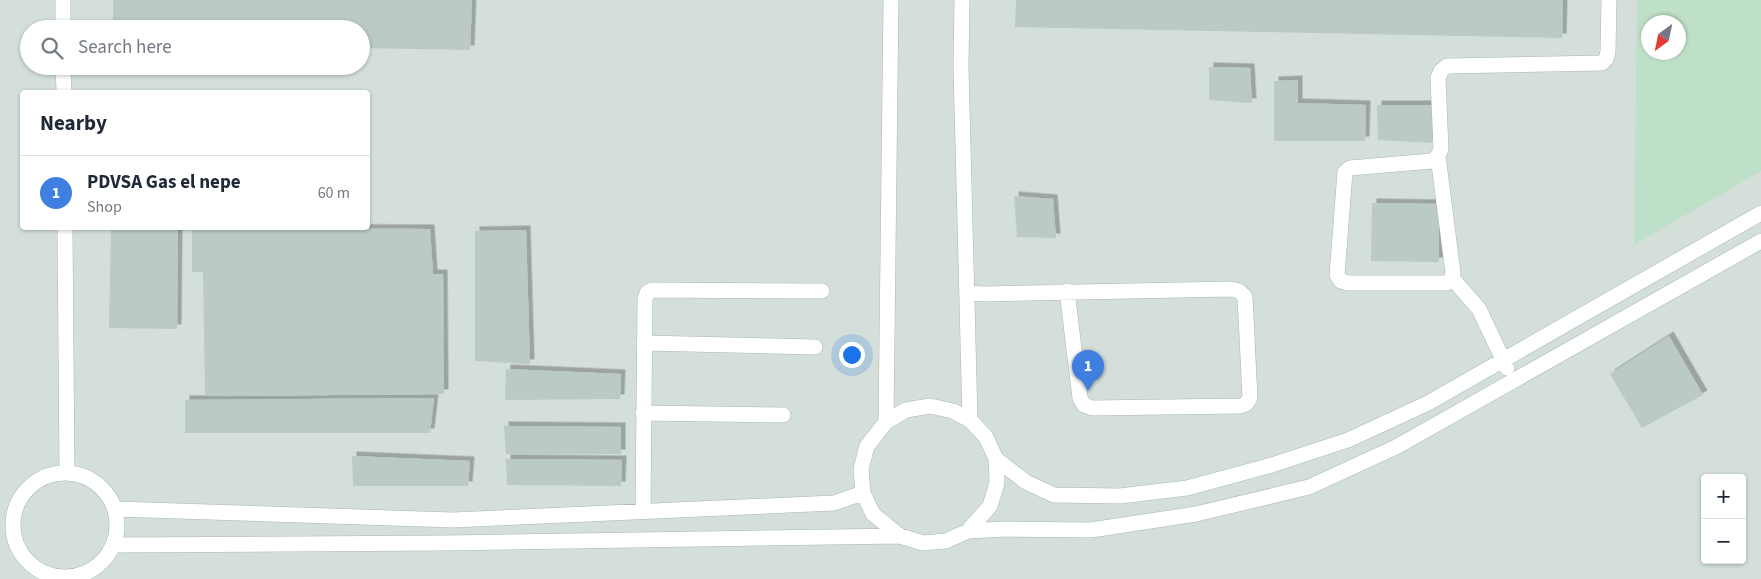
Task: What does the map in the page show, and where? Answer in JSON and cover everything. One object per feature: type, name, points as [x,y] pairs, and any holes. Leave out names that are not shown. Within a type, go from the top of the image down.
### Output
[{"type":"street","points":[[63,0],[63,20]]},
{"type":"street","points":[[886,422],[891,0]]},
{"type":"street","points":[[962,0],[961,67],[970,420]]},
{"type":"street","points":[[1438,156],[1432,161],[1350,168],[1345,172],[1343,178],[1337,275],[1341,281],[1348,283],[1446,282],[1452,278],[1453,273],[1438,156],[1440,149],[1438,78],[1441,71],[1447,66],[1602,63],[1606,59],[1608,52],[1609,0]]},
{"type":"street","points":[[63,75],[64,90]]},
{"type":"street","points":[[996,459],[1026,482],[1054,495],[1120,496],[1187,488],[1348,440],[1428,403],[1761,213]]},
{"type":"street","points":[[65,230],[67,473]]},
{"type":"street","points":[[114,545],[444,543],[900,536],[923,543],[946,541],[968,531],[1004,529],[1090,530],[1196,514],[1308,487],[1396,447],[1761,241]]},
{"type":"street","points":[[1452,278],[1479,309],[1514,380]]},
{"type":"street","points":[[967,293],[1231,289],[1239,291],[1245,297],[1250,398],[1246,404],[1240,406],[1092,408],[1084,405],[1080,398],[1067,292]]},
{"type":"street","points":[[642,511],[645,299],[647,293],[652,290],[822,291]]},
{"type":"street","points":[[644,343],[815,346]]},
{"type":"street","points":[[900,536],[874,514],[863,493],[861,469],[867,446],[886,422],[906,410],[930,406],[953,411],[970,420],[986,437],[996,459],[997,483],[990,506],[968,531]]},
{"type":"street","points":[[644,413],[783,415]]},
{"type":"street","points":[[67,473],[83,476],[106,493],[115,509],[118,528],[114,545],[98,566],[82,575],[64,578],[46,574],[30,565],[7,539],[17,504],[31,485],[47,476],[67,473]]},
{"type":"street","points":[[115,509],[453,520],[834,503],[863,493]]},
{"type":"shaded area","points":[[0,0],[1761,0],[1761,579],[0,579]]},
{"type":"green space","points":[[1637,0],[1761,0],[1761,171],[1634,245]]},
{"type":"building","points":[[113,0],[472,0],[470,50],[370,48],[370,20],[113,20]]},
{"type":"building","points":[[1016,0],[1563,0],[1562,38],[1015,27]]},
{"type":"building","points":[[1209,67],[1250,68],[1252,103],[1209,100]]},
{"type":"building","points":[[1298,80],[1298,103],[1366,105],[1365,141],[1274,141],[1274,81]]},
{"type":"building","points":[[1377,105],[1433,105],[1432,143],[1378,140]]},
{"type":"building","points":[[1014,196],[1053,199],[1056,238],[1017,237]]},
{"type":"building","points":[[1372,203],[1439,204],[1439,262],[1371,261]]},
{"type":"building","points":[[430,229],[433,274],[443,274],[444,394],[205,396],[203,272],[192,272],[192,230]]},
{"type":"building","points":[[111,230],[178,230],[177,329],[109,328]]},
{"type":"building","points":[[526,230],[530,364],[475,361],[475,231]]},
{"type":"building","points":[[1669,336],[1703,395],[1642,428],[1610,374]]},
{"type":"building","points":[[506,369],[621,374],[620,399],[505,400]]},
{"type":"building","points":[[434,398],[430,433],[185,433],[185,400]]},
{"type":"building","points":[[504,426],[621,427],[621,454],[506,454]]},
{"type":"building","points":[[352,456],[470,461],[468,486],[353,486]]},
{"type":"building","points":[[506,459],[622,460],[621,486],[507,485]]},
{"type":"place","name":"PDVSA Gas el nepe","points":[[1088,391]]}]
